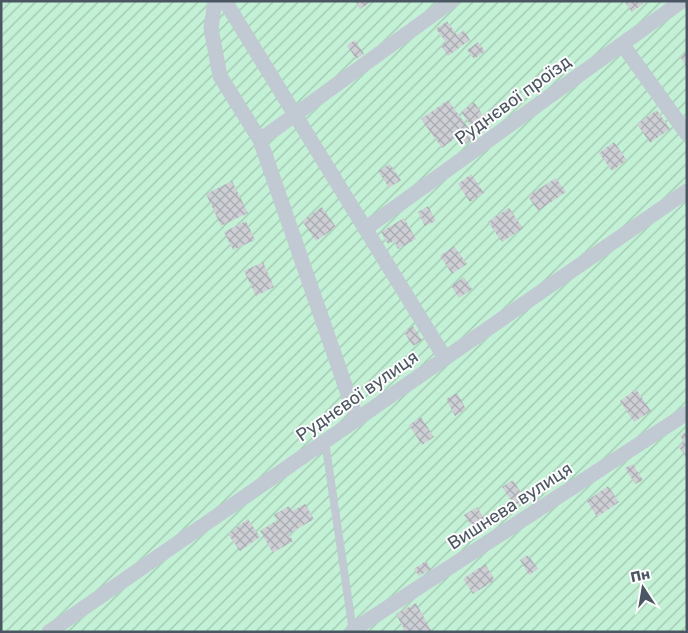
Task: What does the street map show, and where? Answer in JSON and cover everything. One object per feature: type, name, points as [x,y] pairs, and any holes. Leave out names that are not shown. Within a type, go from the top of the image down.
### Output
[{"type":"street","points":[[215,1],[211,28],[220,76],[260,140],[357,420]]},
{"type":"street","points":[[226,1],[445,358]]},
{"type":"street","points":[[260,140],[452,1]]},
{"type":"street","name":"Руднєвої проїзд","points":[[365,229],[682,1]]},
{"type":"street","points":[[622,44],[687,134]]},
{"type":"street","name":"Руднєвої вулиця","points":[[49,632],[687,192]]},
{"type":"street","name":"Вишнева вулиця","points":[[353,631],[687,413]]},
{"type":"lane","points":[[325,441],[353,631]]},
{"type":"green space","points":[[1,1],[687,1],[687,632],[1,632]]},
{"type":"building","points":[[355,1],[372,1],[360,9]]},
{"type":"building","points":[[624,1],[641,1],[643,4],[632,12]]},
{"type":"building","points":[[447,21],[457,35],[464,30],[470,40],[448,56],[441,46],[446,42],[436,29]]},
{"type":"building","points":[[355,40],[364,54],[356,59],[347,45]]},
{"type":"building","points":[[478,42],[485,51],[474,59],[467,50]]},
{"type":"building","points":[[687,52],[687,67],[680,57]]},
{"type":"building","points":[[448,100],[475,137],[463,146],[457,137],[442,148],[421,119]]},
{"type":"building","points":[[474,102],[491,127],[478,136],[461,112]]},
{"type":"building","points":[[657,110],[670,129],[650,143],[637,124]]},
{"type":"building","points":[[614,142],[627,160],[612,171],[599,153]]},
{"type":"building","points":[[390,164],[401,180],[389,188],[378,171]]},
{"type":"building","points":[[471,174],[484,193],[470,202],[458,184]]},
{"type":"building","points":[[556,178],[566,192],[538,211],[528,196]]},
{"type":"building","points":[[232,181],[248,213],[221,226],[206,194]]},
{"type":"building","points":[[428,206],[436,221],[425,226],[418,212]]},
{"type":"building","points":[[322,207],[336,227],[316,241],[302,221]]},
{"type":"building","points":[[509,208],[523,228],[502,242],[488,222]]},
{"type":"building","points":[[404,218],[416,239],[398,249],[394,241],[388,244],[381,232]]},
{"type":"building","points":[[246,221],[255,240],[233,250],[224,232]]},
{"type":"building","points":[[454,246],[467,264],[452,274],[440,256]]},
{"type":"building","points":[[263,262],[274,287],[256,296],[244,271]]},
{"type":"building","points":[[464,277],[472,289],[459,298],[451,286]]},
{"type":"building","points":[[413,326],[422,340],[413,346],[404,332]]},
{"type":"building","points":[[636,389],[651,411],[634,422],[620,401]]},
{"type":"building","points":[[457,393],[466,409],[455,416],[446,399]]},
{"type":"building","points":[[421,417],[434,437],[422,445],[409,425]]},
{"type":"building","points":[[687,431],[687,458],[678,446],[684,442],[680,436]]},
{"type":"building","points":[[633,464],[643,480],[635,484],[625,468]]},
{"type":"building","points":[[513,480],[525,499],[515,506],[502,487]]},
{"type":"building","points":[[608,486],[619,502],[597,517],[587,501]]},
{"type":"building","points":[[305,504],[314,519],[289,534],[293,541],[273,553],[260,531],[277,520],[274,515],[289,506],[292,511]]},
{"type":"building","points":[[477,507],[489,526],[477,534],[464,515]]},
{"type":"building","points":[[248,519],[260,537],[240,551],[228,534]]},
{"type":"building","points":[[528,555],[538,569],[529,575],[520,560]]},
{"type":"building","points":[[426,561],[431,569],[419,576],[414,569]]},
{"type":"building","points":[[485,564],[495,580],[473,594],[463,579]]},
{"type":"building","points":[[416,603],[432,632],[399,632],[404,629],[396,614]]}]
